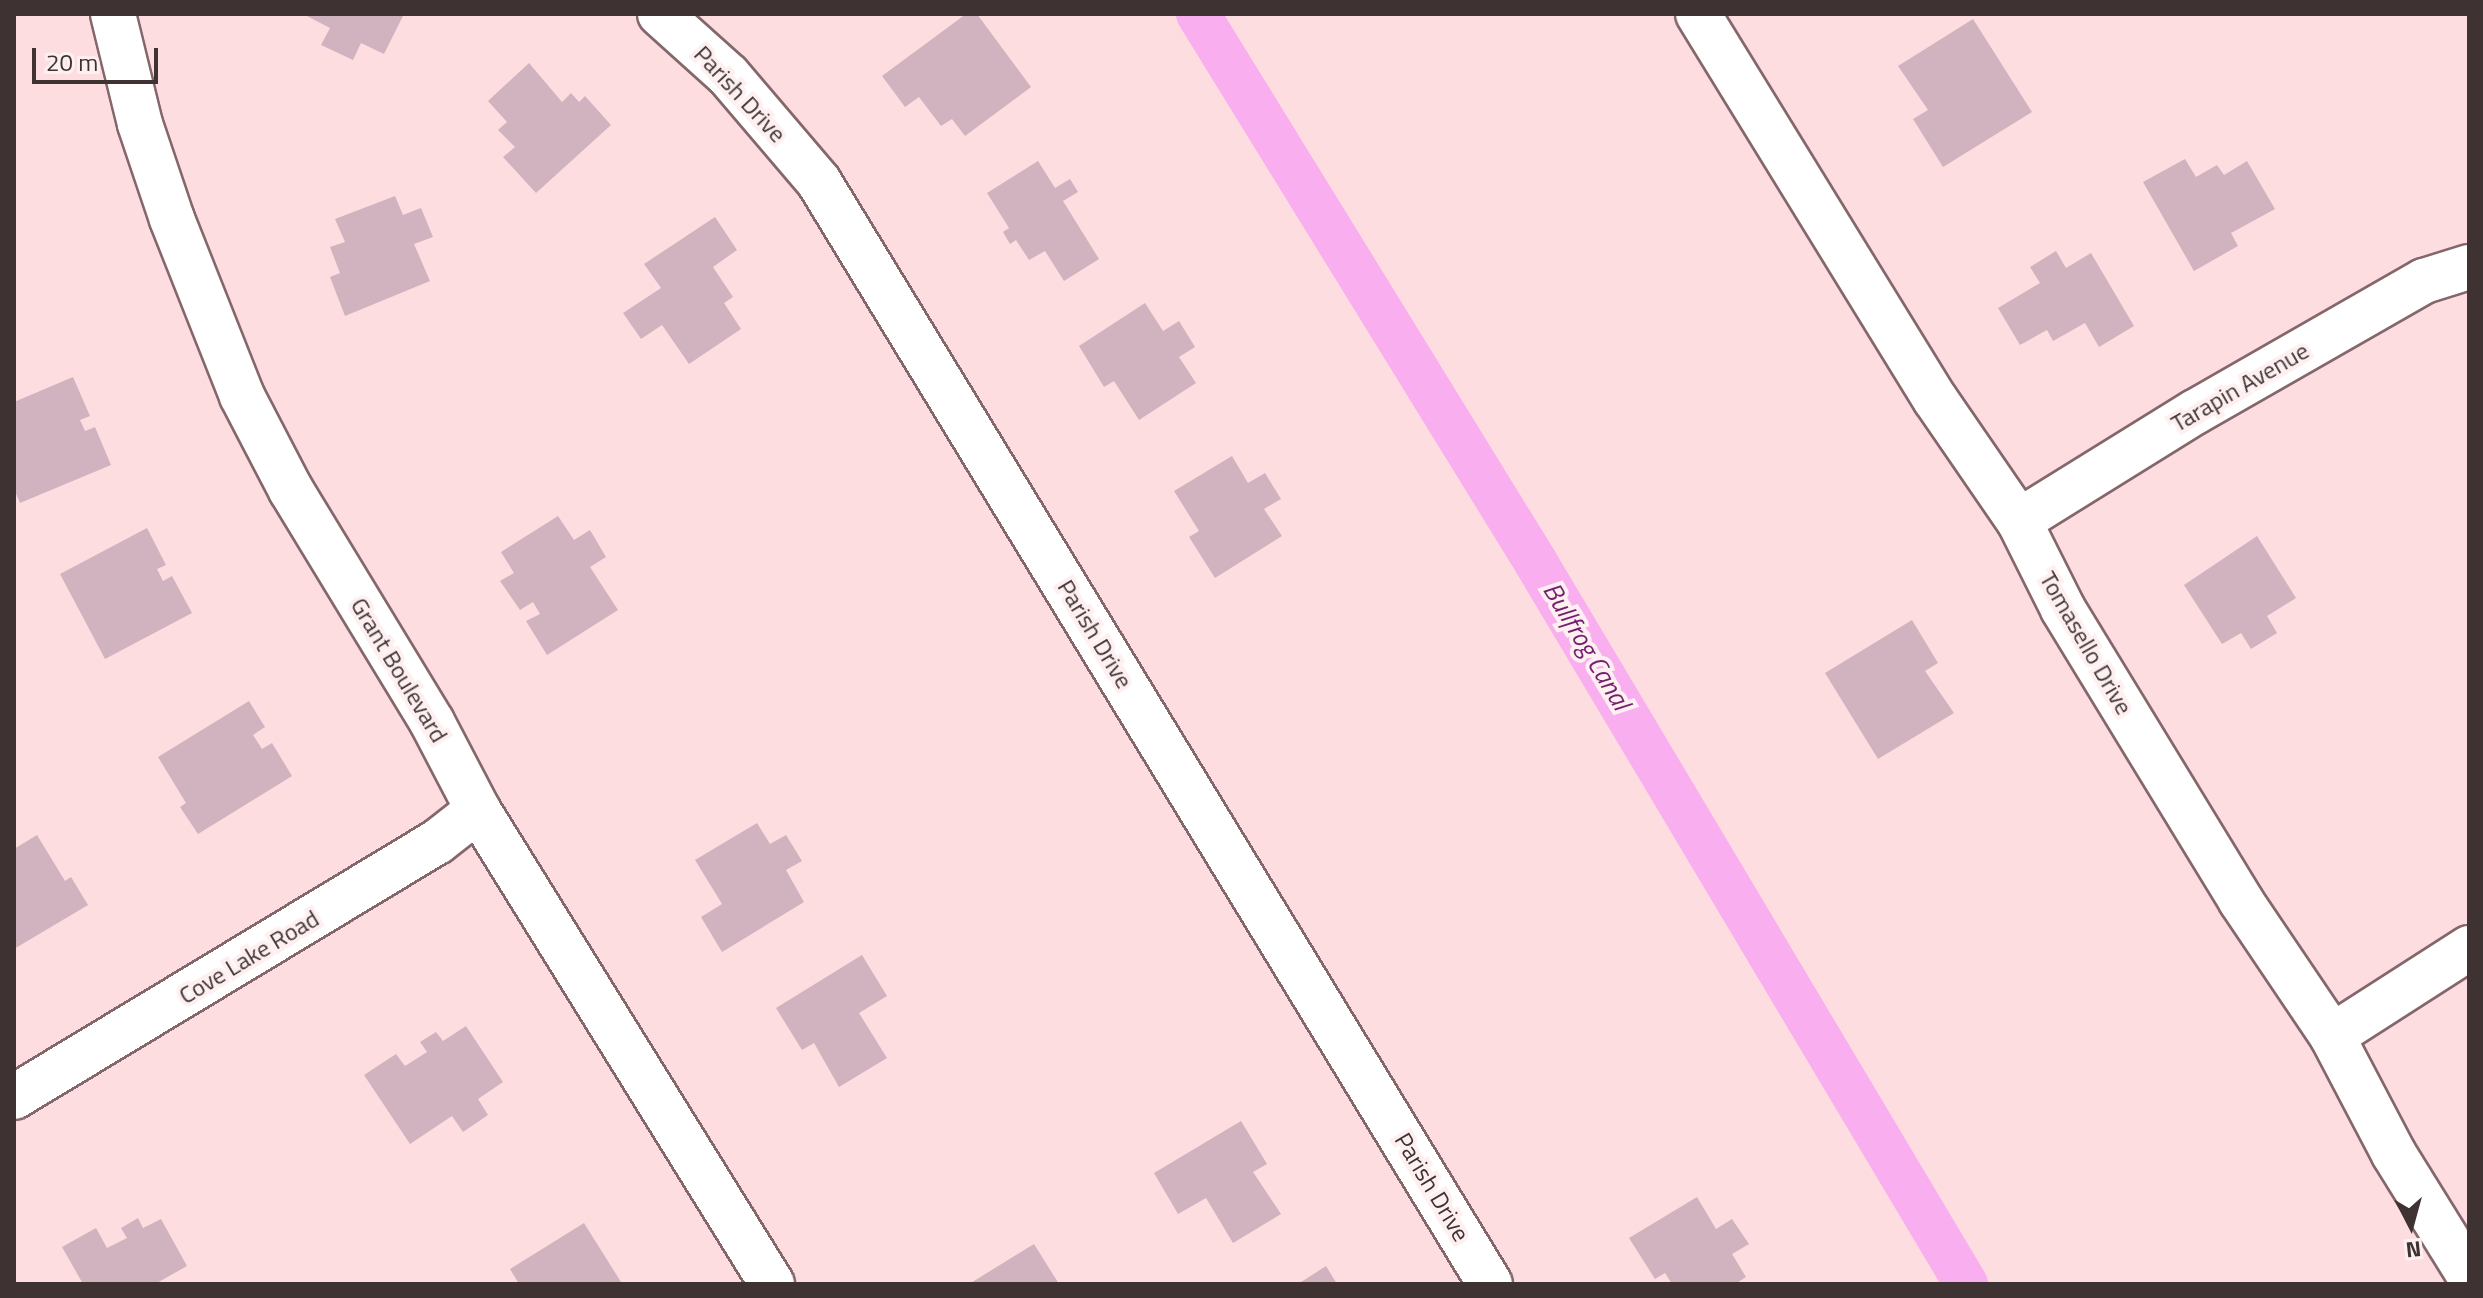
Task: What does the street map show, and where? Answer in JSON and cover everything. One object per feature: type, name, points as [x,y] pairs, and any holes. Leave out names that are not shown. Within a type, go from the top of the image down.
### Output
[{"type":"street","name":"Grant Boulevard","points":[[113,14],[140,124],[172,219],[242,396],[291,490],[432,722],[478,810],[772,1284]]},
{"type":"street","name":"Parish Drive","points":[[660,14],[728,75],[819,182],[1490,1284]]},
{"type":"street","name":"Tomasello Drive","points":[[1698,14],[1935,399],[2019,521],[2063,609],[2241,901],[2332,1036],[2394,1154],[2469,1275]]},
{"type":"street","name":"Tarapin Avenue","points":[[2019,521],[2195,412],[2424,281],[2469,267]]},
{"type":"street","name":"Cove Lake Road","points":[[14,1097],[437,842],[478,810]]},
{"type":"street","points":[[2332,1036],[2469,948]]},
{"type":"building","points":[[303,14],[404,14],[384,54],[361,43],[353,60],[321,45],[330,28]]},
{"type":"building","points":[[966,14],[977,14],[1031,87],[965,136],[952,119],[941,126],[919,97],[905,107],[882,76]]},
{"type":"building","points":[[1973,19],[2032,112],[1943,167],[1913,119],[1928,110],[1898,66]]},
{"type":"building","points":[[529,63],[562,102],[571,93],[579,102],[585,96],[611,125],[536,193],[503,157],[515,147],[498,130],[507,122],[488,101]]},
{"type":"building","points":[[2185,159],[2196,177],[2217,165],[2224,175],[2247,161],[2275,209],[2231,233],[2238,246],[2194,271],[2143,182]]},
{"type":"building","points":[[1038,161],[1055,188],[1070,179],[1078,192],[1063,201],[1099,259],[1064,281],[1045,251],[1029,260],[1016,240],[1010,244],[1003,232],[1009,228],[987,193]]},
{"type":"building","points":[[395,196],[403,215],[421,208],[433,237],[414,244],[430,281],[345,316],[330,277],[340,273],[330,247],[345,242],[335,219]]},
{"type":"building","points":[[715,217],[737,250],[713,267],[733,297],[724,303],[741,329],[689,364],[662,325],[641,339],[623,313],[661,288],[644,264]]},
{"type":"building","points":[[2056,251],[2066,268],[2091,253],[2134,326],[2099,347],[2085,323],[2053,341],[2047,330],[2020,345],[1998,308],[2040,283],[2030,267]]},
{"type":"building","points":[[1145,303],[1163,331],[1179,321],[1195,347],[1179,357],[1196,383],[1139,420],[1114,381],[1104,387],[1079,346]]},
{"type":"building","points":[[73,377],[90,416],[80,420],[85,431],[95,427],[111,465],[20,503],[14,489],[14,402]]},
{"type":"building","points":[[1232,456],[1248,483],[1265,473],[1281,499],[1264,509],[1282,536],[1215,578],[1189,537],[1199,531],[1174,491]]},
{"type":"building","points":[[558,516],[574,540],[590,530],[606,557],[590,567],[618,610],[547,655],[526,621],[540,614],[533,602],[520,610],[500,581],[514,573],[501,552]]},
{"type":"building","points":[[147,528],[166,565],[157,569],[163,581],[172,576],[192,613],[105,659],[60,574]]},
{"type":"building","points":[[2257,536],[2296,598],[2267,616],[2277,633],[2251,649],[2241,633],[2222,644],[2184,585]]},
{"type":"building","points":[[1912,620],[1938,663],[1925,671],[1954,713],[1878,759],[1825,673]]},
{"type":"building","points":[[249,701],[265,727],[253,735],[262,749],[272,743],[292,776],[198,834],[180,807],[186,803],[158,757]]},
{"type":"building","points":[[757,823],[770,844],[786,835],[802,861],[786,870],[804,902],[722,952],[701,917],[722,904],[695,860]]},
{"type":"building","points":[[37,835],[65,881],[71,877],[88,905],[14,949],[14,849]]},
{"type":"building","points":[[862,955],[887,996],[859,1013],[887,1058],[839,1087],[814,1043],[802,1050],[776,1008]]},
{"type":"building","points":[[466,1026],[503,1082],[478,1099],[488,1115],[463,1132],[452,1116],[410,1144],[364,1075],[396,1054],[405,1066],[427,1052],[420,1042],[436,1032],[443,1041]]},
{"type":"building","points":[[1241,1121],[1267,1164],[1253,1172],[1281,1214],[1233,1243],[1206,1198],[1178,1214],[1154,1173]]},
{"type":"building","points":[[1697,1197],[1716,1229],[1732,1219],[1749,1244],[1732,1254],[1746,1277],[1735,1284],[1672,1284],[1665,1273],[1655,1279],[1629,1238]]},
{"type":"building","points":[[138,1218],[143,1228],[161,1219],[187,1266],[155,1284],[83,1284],[62,1247],[96,1228],[107,1248],[127,1238],[121,1228]]},
{"type":"building","points":[[584,1223],[621,1282],[519,1284],[510,1269]]},
{"type":"building","points":[[1034,1244],[1059,1284],[969,1284]]},
{"type":"building","points":[[1326,1266],[1337,1284],[1298,1284]]},
{"type":"waterway","name":"Bullfrog Canal","points":[[1198,14],[1535,561],[1966,1284]]}]
